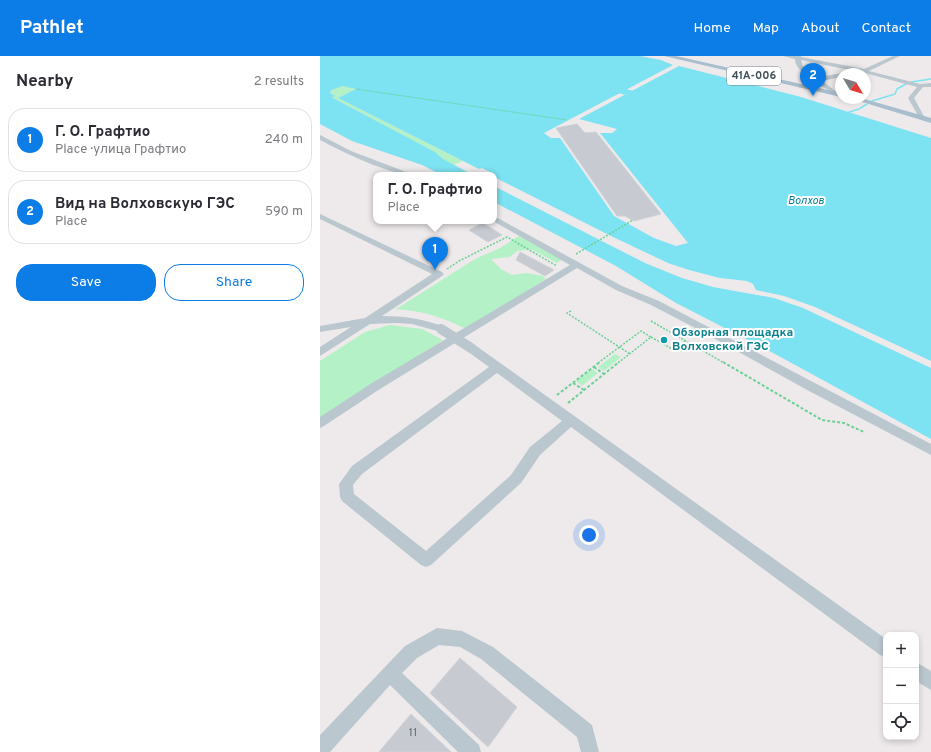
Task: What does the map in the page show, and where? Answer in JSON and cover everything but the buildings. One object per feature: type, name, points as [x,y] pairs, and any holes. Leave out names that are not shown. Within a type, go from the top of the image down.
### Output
[{"type":"main road","name":"41А-006","points":[[667,56],[835,93]]},
{"type":"main road","points":[[871,103],[931,121]]},
{"type":"street","points":[[786,56],[850,68]]},
{"type":"street","points":[[871,68],[897,56]]},
{"type":"street","points":[[797,57],[801,68],[835,92]]},
{"type":"street","points":[[871,73],[920,86],[931,85]]},
{"type":"street","points":[[800,86],[835,76]]},
{"type":"street","points":[[920,86],[920,89],[911,98],[922,118]]},
{"type":"street","points":[[320,137],[349,152],[402,172]]},
{"type":"street","points":[[320,216],[439,274]]},
{"type":"street","points":[[497,220],[620,288],[655,303],[703,328],[931,450]]},
{"type":"street","points":[[320,423],[382,382],[578,264]]},
{"type":"street","points":[[320,352],[439,274]]},
{"type":"street","points":[[320,329],[369,320],[393,319],[428,323],[441,329],[471,348],[883,647]]},
{"type":"street","points":[[497,367],[357,470],[346,484],[347,497],[426,560],[516,479],[535,451],[571,420]]},
{"type":"street","points":[[320,749],[411,652],[437,636],[462,639],[487,652],[585,732],[590,752]]},
{"type":"street","points":[[919,672],[931,681]]},
{"type":"street","points":[[390,673],[472,752]]},
{"type":"path","points":[[356,89],[567,120]]},
{"type":"path","points":[[584,249],[633,220]]},
{"type":"path","points":[[439,274],[459,261],[507,238],[566,272]]},
{"type":"path","points":[[570,310],[566,313],[630,354]]},
{"type":"path","points":[[651,321],[822,420],[834,420],[848,423],[864,432]]},
{"type":"path","points":[[557,395],[641,331],[676,349],[685,341]]},
{"type":"path","points":[[568,403],[651,337]]},
{"type":"path","points":[[594,367],[604,374]]},
{"type":"path","points":[[573,383],[584,390]]},
{"type":"green space","points":[[343,86],[356,89],[338,98],[463,161],[453,165],[435,152],[331,97],[335,96],[330,93],[331,90]]},
{"type":"green space","points":[[519,236],[563,259],[557,263],[531,249],[517,251],[510,257],[491,259],[501,269],[512,275],[527,273],[543,276],[546,279],[466,329],[432,315],[396,309],[475,259],[500,248]]},
{"type":"green space","points":[[390,325],[422,329],[443,340],[320,422],[320,361],[365,332]]},
{"type":"green space","points":[[615,354],[621,357],[604,371],[598,367]]},
{"type":"green space","points":[[592,369],[598,373],[582,386],[576,381]]},
{"type":"water","name":"Волхов","points":[[320,56],[640,56],[661,60],[673,65],[544,133],[551,138],[560,138],[614,216],[654,238],[676,246],[688,243],[600,133],[612,133],[617,129],[579,119],[679,66],[801,97],[931,138],[931,361],[815,307],[784,296],[756,290],[753,284],[747,281],[720,278],[668,263],[613,237],[497,179],[497,172],[490,172],[482,168],[479,169],[338,98],[356,89],[343,86],[331,90],[330,93],[335,96],[332,97],[333,98],[435,152],[443,159],[467,172],[436,172],[422,165],[352,141],[320,124]]},
{"type":"water","points":[[497,188],[645,263],[682,278],[713,287],[774,298],[803,308],[931,368],[931,439],[775,354],[676,303],[616,266],[497,204]]},
{"type":"waterway","points":[[911,82],[931,79]]},
{"type":"waterway","name":"Волхов","points":[[593,84],[659,100]]},
{"type":"waterway","points":[[872,101],[895,94],[897,89],[906,84]]},
{"type":"waterway","points":[[849,112],[859,109],[867,104]]},
{"type":"place","name":"Вид на Волховскую ГЭС","points":[[813,96]]},
{"type":"place","name":"Г. О. Графтио","points":[[435,270]]},
{"type":"place","name":"Обзорная площадка Волховской ГЭС","points":[[664,340]]}]
